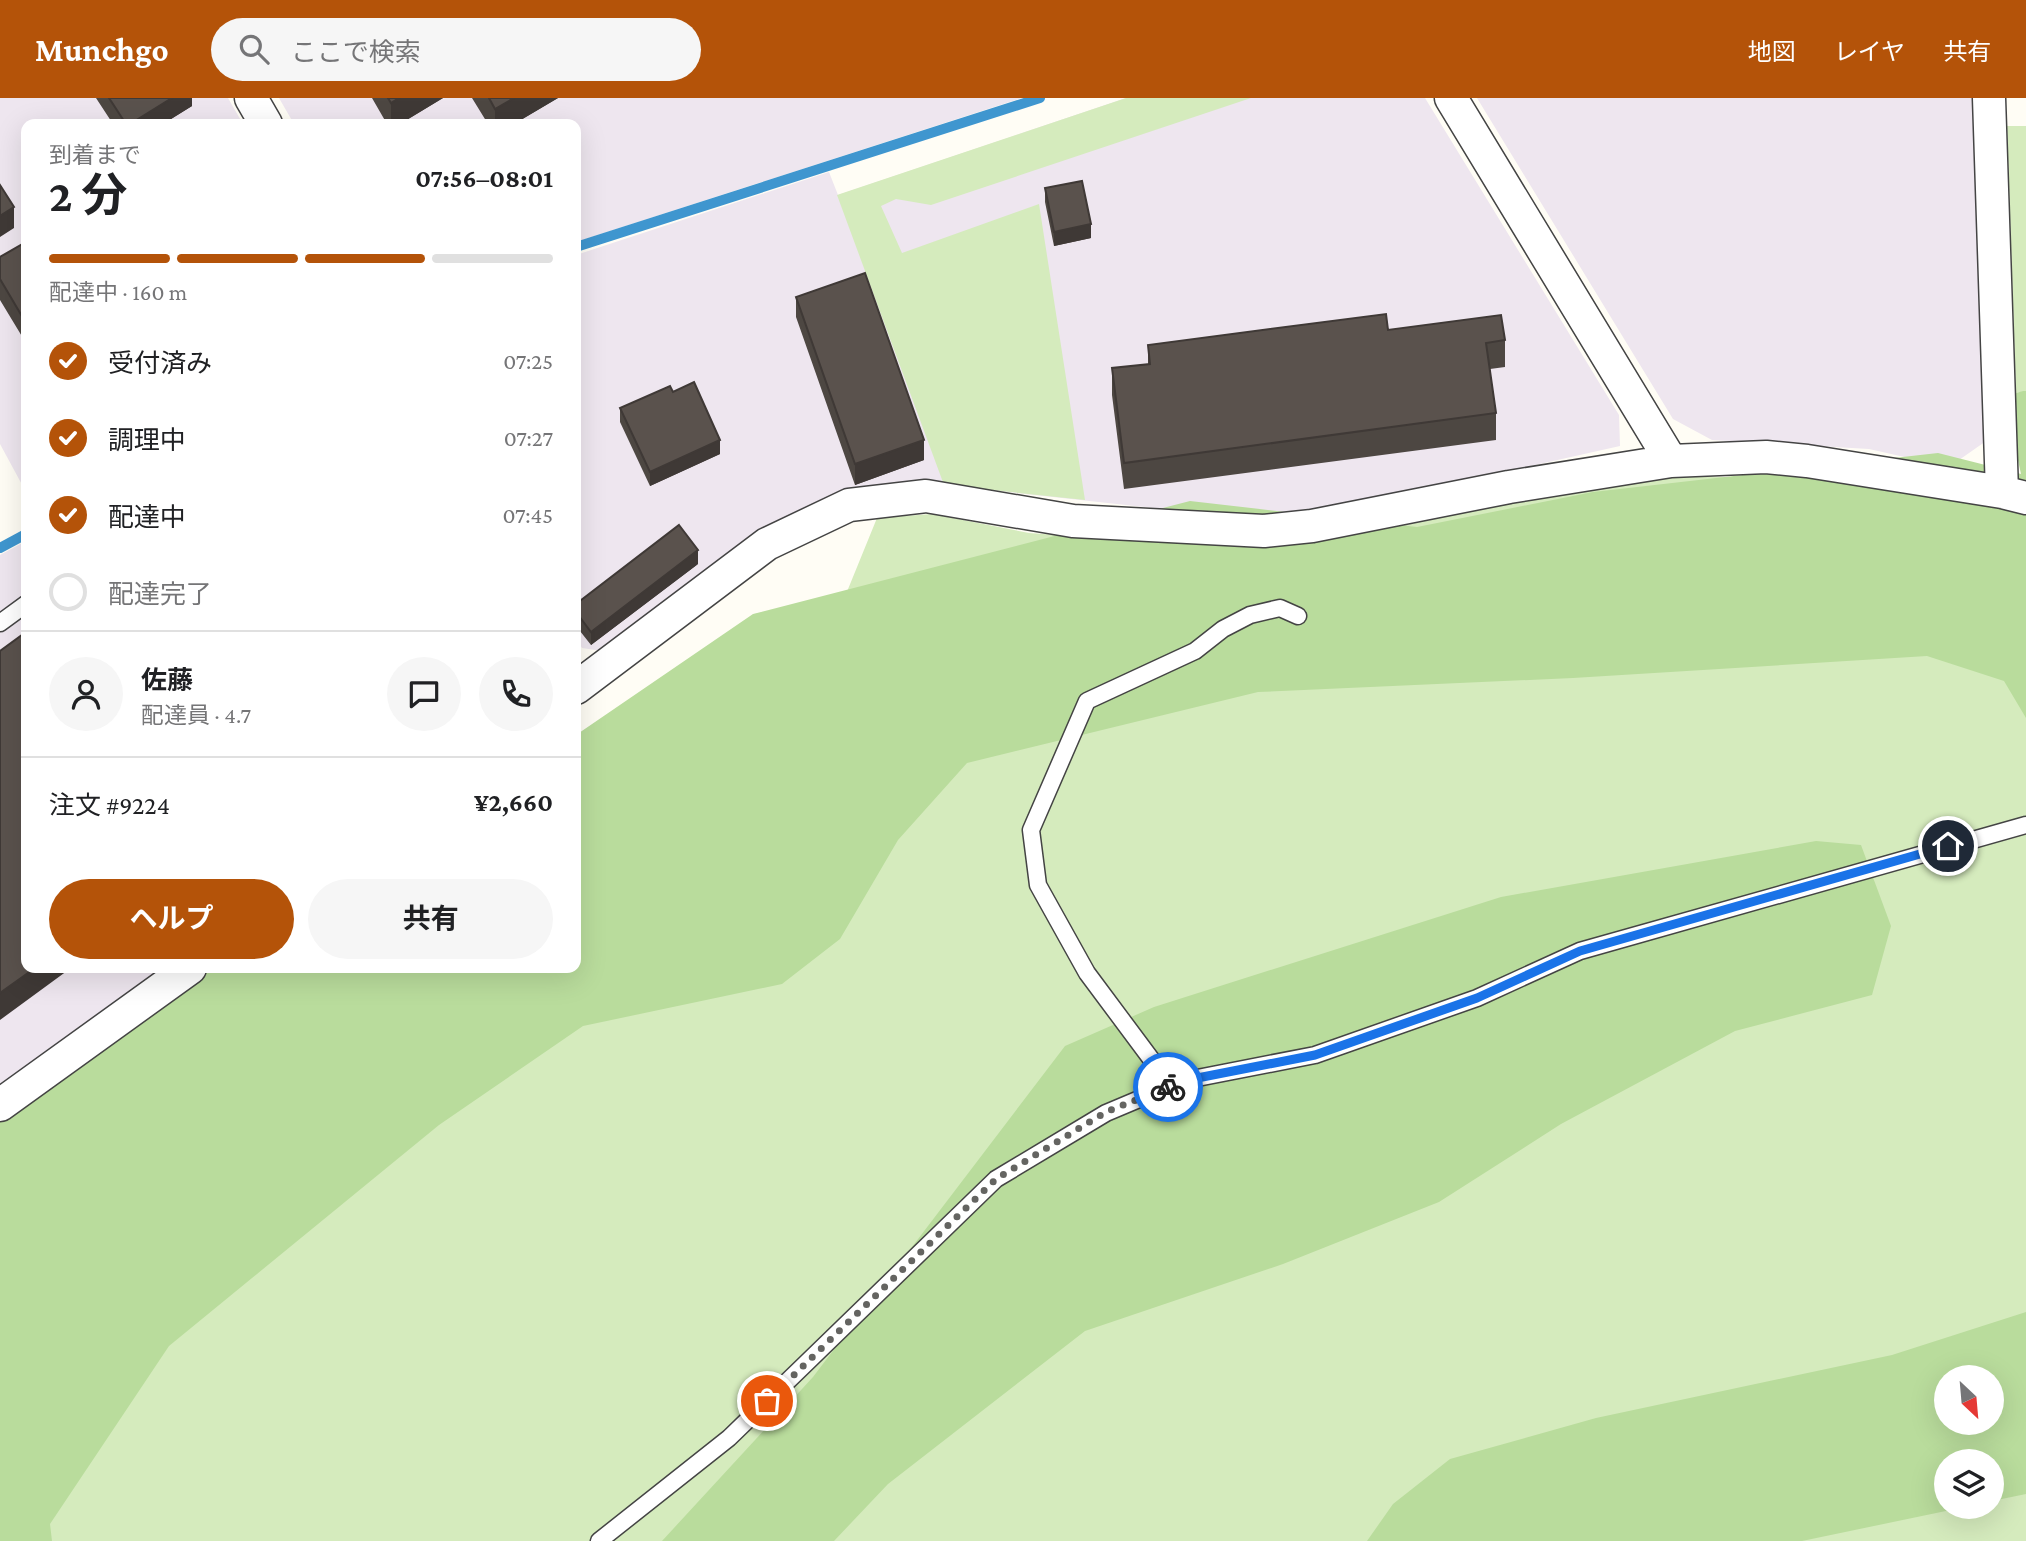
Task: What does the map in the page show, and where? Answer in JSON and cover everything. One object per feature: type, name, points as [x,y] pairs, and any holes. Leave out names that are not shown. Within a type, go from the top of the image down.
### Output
[{"type":"street","points":[[251,98],[263,119]]},
{"type":"street","points":[[1451,98],[1671,461]]},
{"type":"street","points":[[581,682],[767,544],[849,505],[926,496],[1073,521],[1264,531],[1312,526],[1509,487],[1671,461],[1766,457],[1807,461],[2014,495],[1989,98]]},
{"type":"street","points":[[0,1105],[183,973]]},
{"type":"lane","points":[[0,623],[21,608]]},
{"type":"lane","points":[[1182,1081],[1160,1071],[1087,973],[1038,885],[1031,830],[1087,701],[1195,651],[1223,629],[1250,615],[1280,608],[1298,615]]},
{"type":"lane","points":[[599,1541],[729,1438],[996,1179],[1106,1112],[1182,1081],[1315,1055],[1477,998],[1580,951],[2026,825]]},
{"type":"shaded area","points":[[0,98],[228,98],[240,119],[21,119],[21,483],[0,444]]},
{"type":"shaded area","points":[[279,98],[1022,98],[581,240],[581,119],[291,119]]},
{"type":"shaded area","points":[[1126,98],[1425,98],[1619,415],[1620,446],[1401,495],[1263,520],[944,485],[895,483],[855,492],[602,651],[582,648],[581,253],[829,172],[838,195]]},
{"type":"shaded area","points":[[1477,98],[1979,98],[1989,439],[1949,467],[1869,449],[1712,440],[1673,419]]},
{"type":"shaded area","points":[[21,544],[21,973],[156,973],[0,1086],[0,555]]},
{"type":"green space","points":[[1126,98],[1251,98],[931,205],[896,199],[881,206],[902,253],[1039,204],[1085,500],[944,485],[837,195]]},
{"type":"green space","points":[[2007,126],[2026,126],[2026,391],[2016,393]]},
{"type":"green space","points":[[2026,391],[2026,718],[2004,681],[1927,656],[1573,678],[1258,692],[967,763],[898,840],[840,939],[782,984],[583,1026],[439,1125],[169,1346],[50,1524],[52,1541],[0,1541],[0,1118],[200,973],[581,973],[581,732],[753,614],[1190,501],[1417,527],[1593,492],[1938,453],[2021,474],[2016,451],[2016,393]]},
{"type":"green space","points":[[1645,474],[1805,480],[2026,512],[2026,1541],[0,1541],[0,1352],[568,973],[581,973],[581,961],[844,599],[877,518],[932,514],[1029,533],[1254,549],[1317,544]]},
{"type":"green space","points":[[1816,841],[1861,845],[1891,926],[1872,995],[1735,1031],[1561,1124],[1439,1202],[1283,1264],[1085,1331],[888,1484],[834,1541],[662,1541],[813,1377],[1065,1046],[1154,1007],[1501,897]]},
{"type":"green space","points":[[2026,1312],[2026,1494],[2004,1499],[2004,1449],[1934,1449],[1934,1513],[1802,1541],[1367,1541],[1393,1504],[1450,1459],[1596,1418],[1892,1355]]},
{"type":"building","points":[[109,98],[172,98],[138,119],[123,119]]},
{"type":"building","points":[[489,98],[514,98],[495,109]]},
{"type":"building","points":[[1082,181],[1091,224],[1054,232],[1045,188]]},
{"type":"building","points":[[0,185],[14,207],[0,216]]},
{"type":"building","points":[[21,245],[21,315],[0,279],[0,257]]},
{"type":"building","points":[[865,273],[924,440],[855,464],[796,297]]},
{"type":"building","points":[[1386,314],[1388,330],[1501,315],[1505,340],[1486,343],[1496,413],[1124,463],[1112,368],[1150,364],[1148,345]]},
{"type":"building","points":[[694,382],[720,440],[650,472],[620,408],[670,386],[673,392]]},
{"type":"building","points":[[679,525],[698,550],[591,632],[581,619],[581,600]]},
{"type":"building","points":[[21,636],[21,973],[28,973],[0,993],[0,651]]},
{"type":"waterway","points":[[581,245],[1040,98]]},
{"type":"waterway","points":[[0,548],[21,537]]},
{"type":"way so far","points":[[767,1401],[996,1179],[1106,1112],[1168,1087]]},
{"type":"route","points":[[1168,1087],[1182,1081],[1315,1055],[1477,998],[1580,951],[1948,846]]}]
